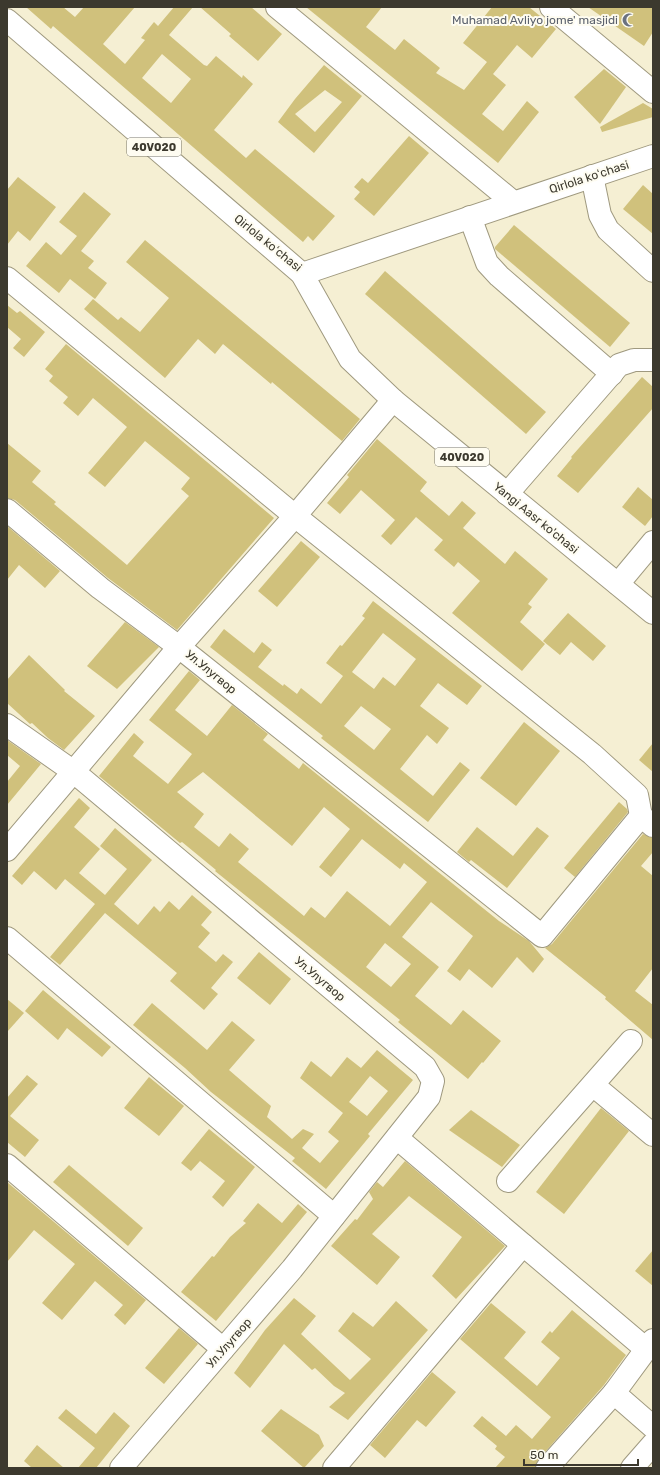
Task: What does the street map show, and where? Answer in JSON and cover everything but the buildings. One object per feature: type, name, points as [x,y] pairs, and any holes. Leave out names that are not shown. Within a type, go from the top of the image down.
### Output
[{"type":"street","points":[[277,7],[513,202]]},
{"type":"street","points":[[551,7],[653,92]]},
{"type":"street","name":"Qirlola koʻchasi","points":[[7,20],[302,274],[592,176],[648,163]]},
{"type":"street","points":[[592,176],[600,215],[608,230],[653,271]]},
{"type":"street","points":[[470,217],[487,263],[499,276],[612,374]]},
{"type":"street","name":"Yangi Aasr ko'chasi","points":[[302,274],[350,359],[393,400],[653,613]]},
{"type":"street","points":[[7,278],[296,516],[592,754],[637,795],[647,821]]},
{"type":"street","points":[[507,494],[619,365],[634,360],[653,360]]},
{"type":"street","name":"Ул.Улугвор","points":[[7,850],[179,646],[296,516],[393,400]]},
{"type":"street","name":"Ул.Улугвор","points":[[7,510],[100,588],[179,646],[542,936],[647,821]]},
{"type":"street","points":[[618,584],[653,542]]},
{"type":"street","name":"Ул.Улугвор","points":[[7,725],[74,772],[425,1067],[433,1081],[429,1097],[292,1269],[121,1468]]},
{"type":"street","points":[[7,938],[334,1216]]},
{"type":"street","points":[[508,1181],[630,1041]]},
{"type":"street","points":[[593,1085],[653,1135]]},
{"type":"street","points":[[397,1138],[523,1246],[649,1345],[614,1393],[547,1468]]},
{"type":"street","points":[[7,1165],[223,1349]]},
{"type":"street","points":[[334,1468],[523,1246]]},
{"type":"street","points":[[614,1393],[653,1427]]},
{"type":"street","points":[[632,1468],[653,1444]]},
{"type":"place","name":"Muhamad Avliyo jome' masjidi","points":[[629,20]]}]
